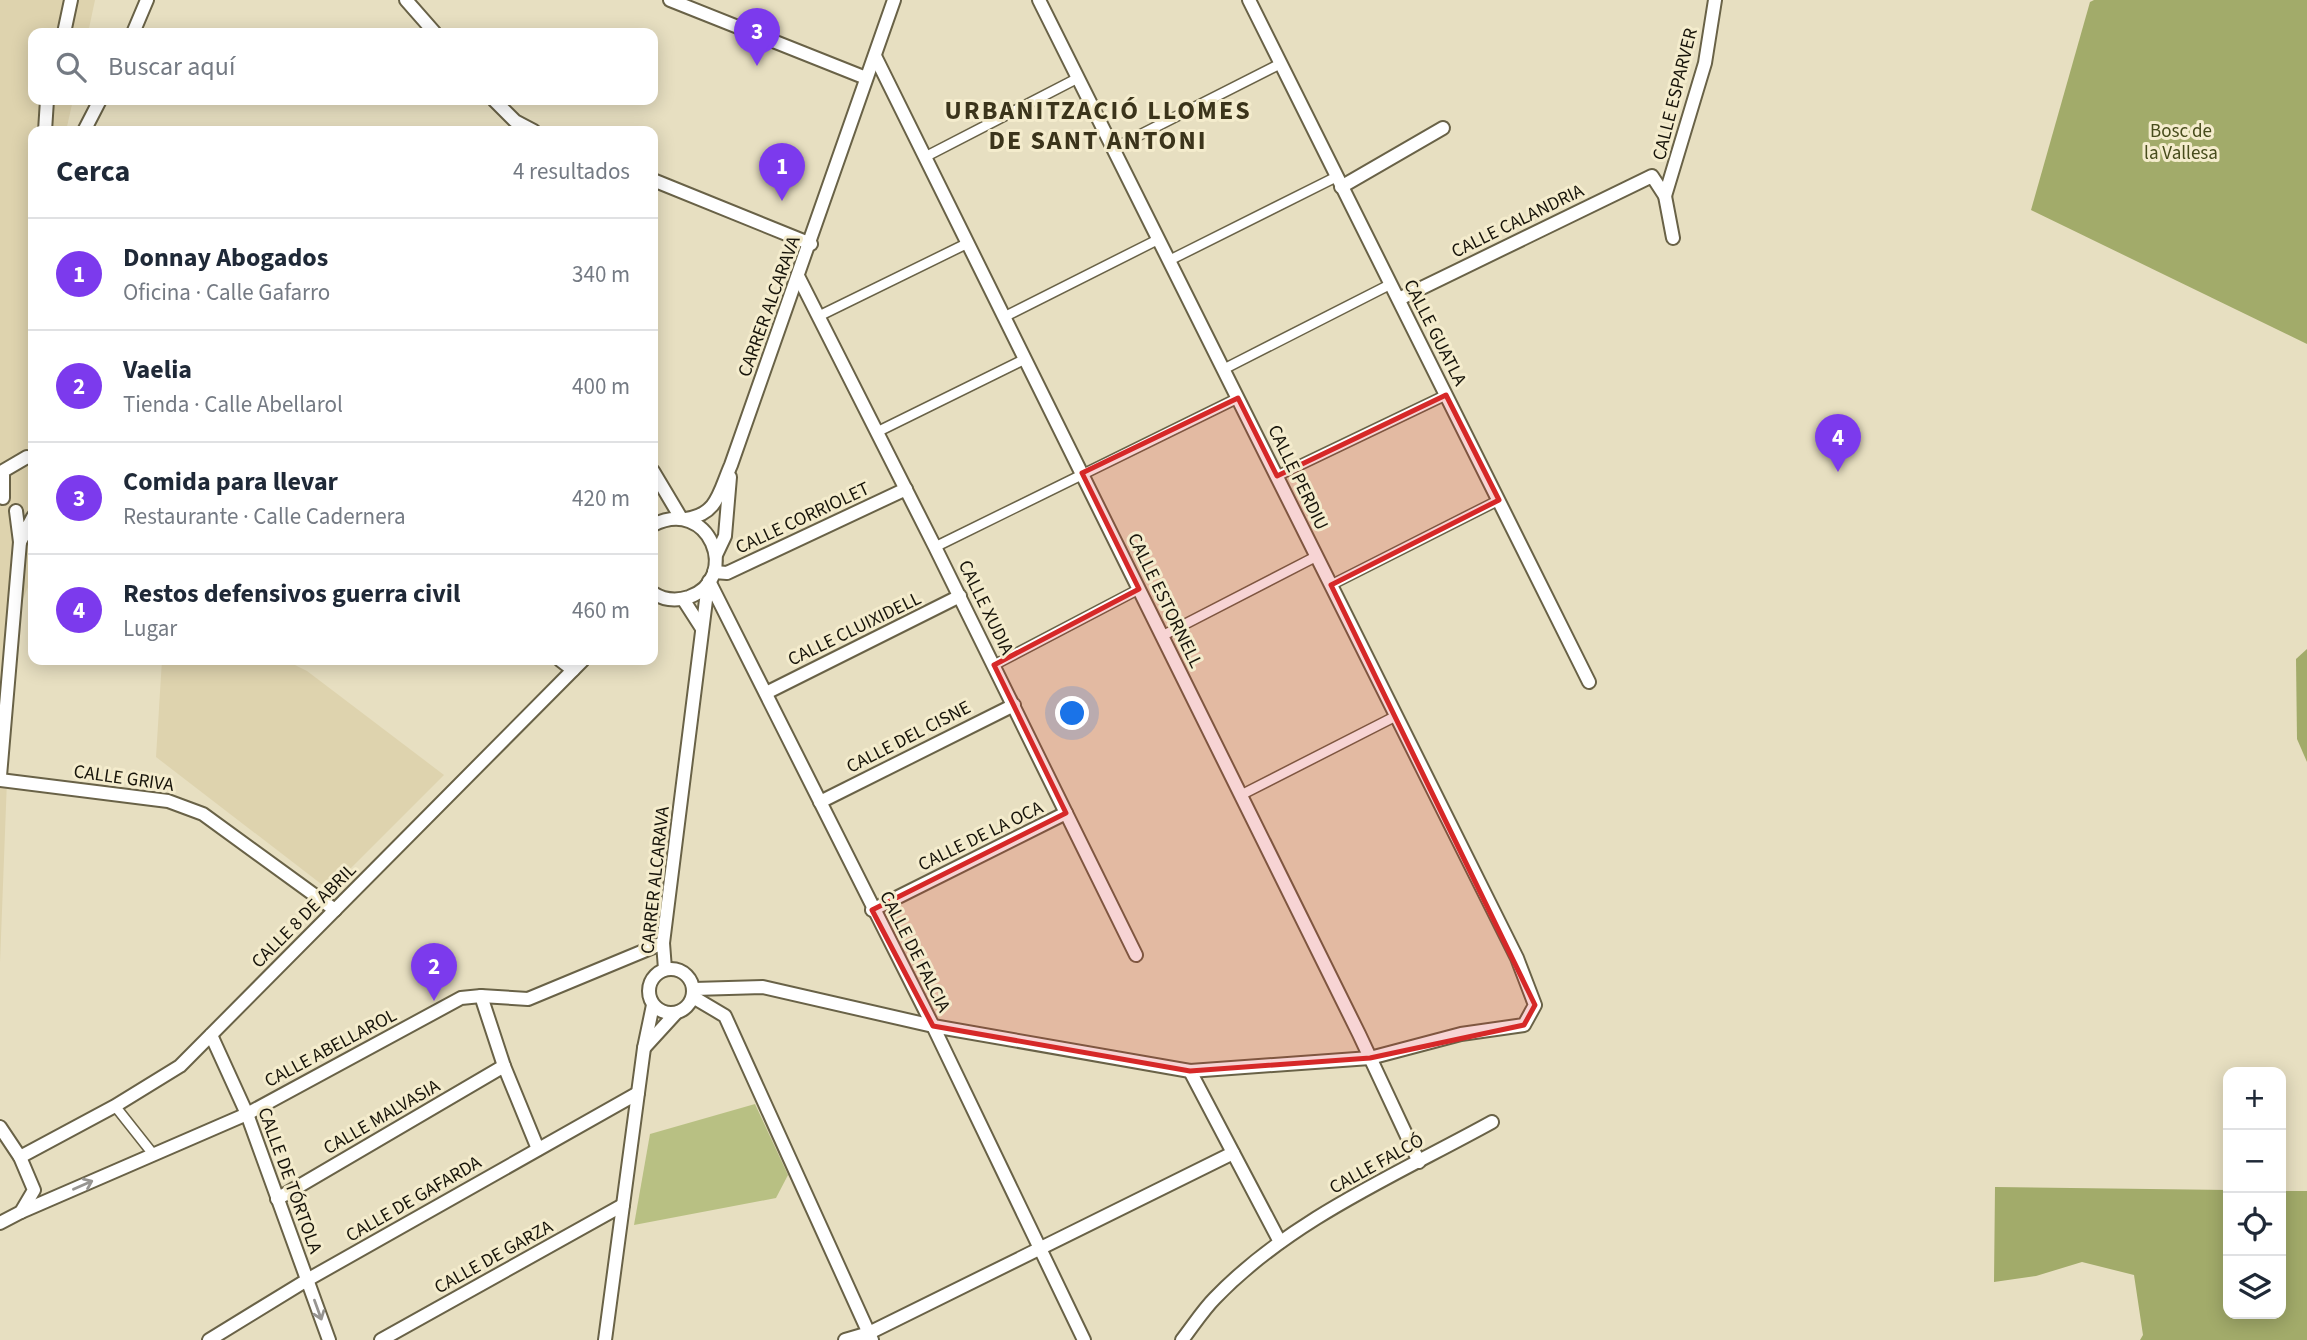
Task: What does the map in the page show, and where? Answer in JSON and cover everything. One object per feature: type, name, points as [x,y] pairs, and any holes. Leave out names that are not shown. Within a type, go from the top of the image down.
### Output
[{"type":"street","points":[[65,28],[71,0]]},
{"type":"street","points":[[135,28],[147,0]]},
{"type":"street","points":[[406,0],[431,28]]},
{"type":"street","name":"CARRER ALCARAVA","points":[[658,522],[702,516],[712,509],[731,465],[799,278],[894,0]]},
{"type":"street","name":"CALLE PERDIU","points":[[1038,0],[1317,556],[1523,973],[1535,1005],[1524,1024],[1461,1034],[1370,1058]]},
{"type":"street","name":"CALLE GUATLA","points":[[1248,0],[1589,682]]},
{"type":"street","name":"CALLE ESPARVER","points":[[1665,196],[1705,63],[1715,0]]},
{"type":"street","points":[[675,1],[866,78]]},
{"type":"street","name":"CALLE ESTORNELL","points":[[875,56],[1241,795],[1419,1162]]},
{"type":"street","points":[[1114,148],[1280,64]]},
{"type":"street","points":[[925,157],[1078,78]]},
{"type":"street","points":[[45,126],[47,105]]},
{"type":"street","points":[[87,126],[97,105]]},
{"type":"street","points":[[499,105],[515,121],[524,126]]},
{"type":"street","points":[[1170,260],[1338,182],[1443,128]]},
{"type":"street","name":"CALLE CALANDRIA","points":[[1399,299],[1652,176],[1665,196]]},
{"type":"street","points":[[658,186],[811,244]]},
{"type":"street","points":[[1665,196],[1673,238]]},
{"type":"street","points":[[1004,317],[1159,239]]},
{"type":"street","points":[[819,316],[968,243]]},
{"type":"street","name":"CALLE XUDIA","points":[[799,278],[936,547],[1136,955]]},
{"type":"street","points":[[1224,369],[1391,284]]},
{"type":"street","points":[[877,432],[1025,359]]},
{"type":"street","points":[[1277,476],[1446,395]]},
{"type":"street","points":[[936,547],[1238,398]]},
{"type":"street","points":[[28,456],[2,472],[1,498],[16,511],[28,514]]},
{"type":"street","name":"CARRER ALCARAVA","points":[[665,969],[663,943],[702,627],[716,555],[725,536],[731,465]]},
{"type":"street","points":[[658,479],[683,519],[706,533],[716,555]]},
{"type":"street","name":"CALLE CORRIOLET","points":[[683,599],[701,591],[710,579],[906,489]]},
{"type":"street","points":[[1331,585],[1499,500]]},
{"type":"street","points":[[0,778],[19,542],[16,511]]},
{"type":"street","points":[[19,542],[28,525]]},
{"type":"street","points":[[1162,636],[1317,556]]},
{"type":"street","name":"CALLE DE FALCIA","points":[[710,579],[933,1026],[1084,1340]]},
{"type":"street","points":[[994,665],[1139,589]]},
{"type":"street","points":[[658,596],[683,599],[702,627]]},
{"type":"street","name":"CALLE CLUIXIDELL","points":[[766,693],[960,596]]},
{"type":"street","points":[[566,665],[573,670]]},
{"type":"street","name":"CALLE 8 DE ABRIL","points":[[20,1157],[115,1106],[180,1066],[578,665]]},
{"type":"street","name":"CALLE DEL CISNE","points":[[820,802],[1014,705]]},
{"type":"street","points":[[1241,795],[1396,716]]},
{"type":"street","name":"CALLE GRIVA","points":[[0,778],[168,801],[203,814],[335,910]]},
{"type":"street","name":"CALLE DE LA OCA","points":[[873,910],[1066,813]]},
{"type":"street","name":"CALLE ABELLAROL","points":[[0,1223],[247,1114],[461,998],[481,996],[528,999],[663,943]]},
{"type":"street","points":[[605,1340],[643,1048],[653,1005],[649,987],[654,976],[665,969],[685,973],[693,993],[725,1016],[871,1337]]},
{"type":"street","points":[[693,993],[763,987],[933,1026],[1190,1071],[1370,1058]]},
{"type":"street","points":[[643,1048],[676,1013],[685,1009],[693,993]]},
{"type":"street","points":[[481,996],[504,1066],[538,1149]]},
{"type":"street","points":[[653,1005],[665,1013],[676,1013]]},
{"type":"street","name":"CALLE DE TÓRTOLA","points":[[211,1035],[247,1114],[329,1340]]},
{"type":"street","name":"CALLE MALVASIA","points":[[276,1199],[504,1066]]},
{"type":"street","points":[[1190,1071],[1280,1242]]},
{"type":"street","name":"CALLE DE GAFARDA","points":[[209,1340],[227,1335],[307,1280],[638,1093]]},
{"type":"street","points":[[115,1106],[153,1154]]},
{"type":"street","name":"CALLE FALCÓ","points":[[1182,1340],[1215,1298],[1280,1242],[1327,1212],[1492,1122]]},
{"type":"street","points":[[0,1127],[20,1157],[34,1190],[21,1212]]},
{"type":"street","points":[[845,1340],[871,1337],[1233,1153]]},
{"type":"street","name":"CALLE DE GARZA","points":[[381,1340],[623,1205]]},
{"type":"highlighted area","points":[[1446,395],[1499,500],[1331,585],[1535,1005],[1524,1025],[1370,1058],[1190,1071],[933,1026],[872,910],[1066,813],[994,665],[1139,589],[1082,473],[1238,398],[1277,476]]},
{"type":"shaded area","points":[[0,0],[95,0],[89,28],[28,28],[28,105],[72,105],[67,126],[28,126],[28,587],[13,623],[0,963]]},
{"type":"shaded area","points":[[162,665],[295,665],[307,671],[444,775],[329,890],[156,757]]},
{"type":"green space","name":"Bosc de la Vallesa","points":[[2307,0],[2307,344],[2031,210],[2090,2]]},
{"type":"green space","points":[[2307,649],[2307,762],[2297,739],[2296,659]]},
{"type":"green space","points":[[755,1104],[788,1175],[776,1198],[634,1225],[650,1134]]},
{"type":"green space","points":[[1995,1187],[2223,1190],[2223,1319],[2286,1319],[2286,1191],[2307,1191],[2307,1340],[2140,1340],[2143,1335],[2134,1275],[2082,1262],[2036,1276],[1994,1282]]},
{"type":"place","name":"Comida para llevar","points":[[757,66]]},
{"type":"place","name":"Donnay Abogados","points":[[782,201]]},
{"type":"place","name":"Restos defensivos guerra civil","points":[[1838,472]]},
{"type":"place","name":"Vaelia","points":[[434,1001]]},
{"type":"district","name":"URBANITZACIÓ LLOMES DE SANT ANTONI","points":[[1098,125]]}]
